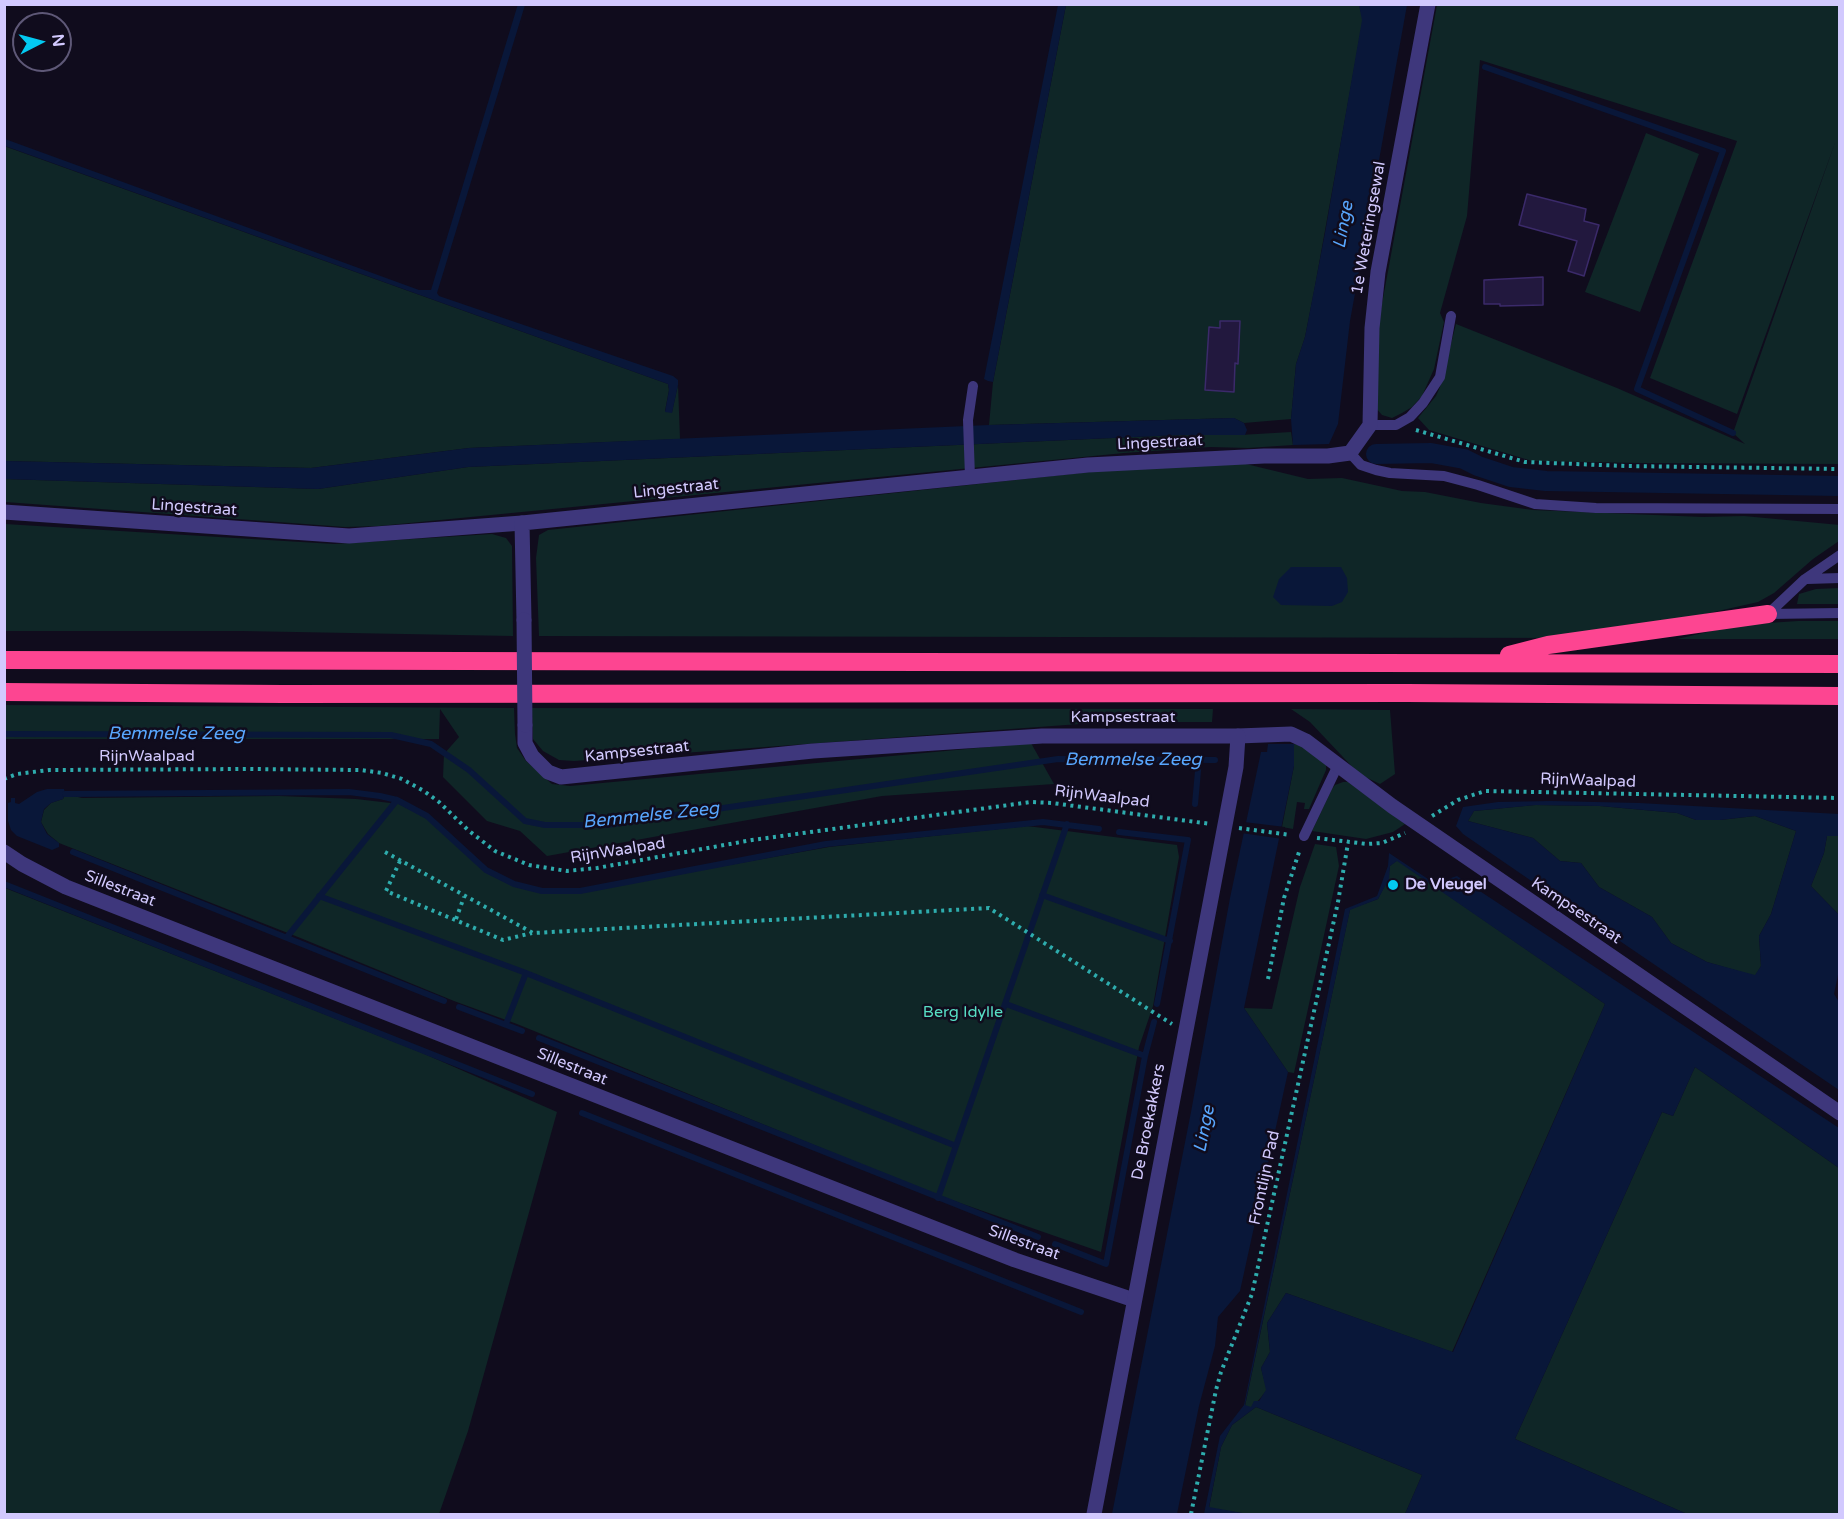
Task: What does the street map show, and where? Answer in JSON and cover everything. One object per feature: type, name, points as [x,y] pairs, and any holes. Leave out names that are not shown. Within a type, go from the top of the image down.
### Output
[{"type":"highway","points":[[1485,662],[1548,645],[1768,614]]},
{"type":"highway","points":[[4,660],[1839,664]]},
{"type":"highway","points":[[4,692],[272,694],[1361,693],[1839,696]]},
{"type":"street","name":"1e Weteringsewal","points":[[1370,426],[1372,328],[1378,272],[1428,4]]},
{"type":"street","points":[[1350,453],[1370,426]]},
{"type":"street","name":"Lingestraat","points":[[4,512],[349,536],[522,523],[1088,465],[1264,456],[1328,456],[1350,453]]},
{"type":"street","name":"Kampsestraat","points":[[522,523],[525,743],[532,756],[548,772],[561,777],[813,751],[1042,736],[1291,734],[1306,741],[1419,825],[1839,1113]]},
{"type":"street","name":"De Broekakkers","points":[[1094,1515],[1236,767],[1238,736]]},
{"type":"street","name":"Sillestraat","points":[[4,852],[66,887],[1015,1260],[1134,1300]]},
{"type":"lane","points":[[1370,426],[1396,424],[1410,417],[1423,403],[1440,376],[1451,316]]},
{"type":"lane","points":[[969,477],[968,420],[973,386]]},
{"type":"lane","points":[[1350,453],[1361,465],[1376,470],[1443,476],[1478,484],[1534,504],[1596,508],[1839,509]]},
{"type":"lane","points":[[1768,614],[1805,579],[1839,555]]},
{"type":"lane","points":[[1805,579],[1839,578]]},
{"type":"lane","points":[[1768,614],[1839,613]]},
{"type":"lane","points":[[1304,836],[1338,765]]},
{"type":"path","points":[[1396,424],[1525,462],[1839,469]]},
{"type":"path","name":"RijnWaalpad","points":[[4,779],[49,770],[361,770],[382,773],[402,779],[424,791],[495,851],[529,865],[567,871],[597,868],[752,840],[1031,802],[1225,826]]},
{"type":"path","name":"RijnWaalpad","points":[[1348,843],[1382,843],[1419,825],[1458,800],[1485,791],[1839,798]]},
{"type":"path","points":[[1242,828],[1284,834]]},
{"type":"path","points":[[1268,979],[1284,898],[1304,836]]},
{"type":"path","name":"Frontlijn Pad","points":[[1191,1515],[1221,1372],[1252,1294],[1338,903],[1348,843]]},
{"type":"path","points":[[385,852],[533,933]]},
{"type":"path","points":[[400,861],[386,891],[503,940],[533,933],[989,908],[1185,1032]]},
{"type":"path","points":[[456,919],[464,897]]},
{"type":"green space","points":[[1066,5],[1359,5],[1363,19],[1315,286],[1305,337],[1296,364],[1291,419],[1244,423],[1234,418],[989,425],[993,382]]},
{"type":"green space","points":[[1437,5],[1839,5],[1839,464],[1532,461],[1429,430],[1418,418],[1436,396],[1440,387],[1456,324],[1617,388],[1745,444],[1733,433],[1836,140],[1737,414],[1650,378],[1737,141],[1480,60],[1467,216],[1440,313],[1444,322],[1434,369],[1422,396],[1412,407],[1392,418],[1382,415],[1375,407],[1379,320]]},
{"type":"green space","points":[[1646,133],[1699,154],[1640,312],[1585,292]]},
{"type":"green space","points":[[4,146],[668,384],[665,411],[672,412],[678,385],[680,439],[469,448],[311,468],[5,461]]},
{"type":"green space","points":[[1291,432],[1293,445],[1248,448],[1210,447],[1124,453],[379,526],[345,527],[5,502],[4,479],[318,489],[468,467]]},
{"type":"green space","points":[[1242,463],[1308,479],[1342,478],[1402,491],[1425,492],[1533,510],[1703,517],[1744,516],[1840,525],[1839,541],[1813,559],[1774,593],[1758,602],[1630,631],[1582,638],[539,636],[536,558],[539,535],[548,530],[1109,470]]},
{"type":"green space","points":[[5,524],[334,544],[492,534],[506,538],[512,546],[513,636],[241,631],[5,631]]},
{"type":"green space","points":[[1839,588],[1839,604],[1797,604],[1799,594],[1816,589]]},
{"type":"green space","points":[[1839,621],[1839,639],[1677,639],[1738,625]]},
{"type":"green space","points":[[4,705],[514,708],[517,748],[526,761],[552,784],[570,786],[1031,743],[1054,784],[882,796],[547,856],[520,831],[487,821],[443,777],[444,754],[459,737],[440,709],[439,739],[5,739]]},
{"type":"green space","points":[[532,708],[1213,709],[1212,722],[1107,722],[574,761],[559,760],[543,751],[533,739]]},
{"type":"green space","points":[[1291,709],[1390,710],[1395,774],[1380,784],[1359,774],[1310,722]]},
{"type":"green space","points":[[1294,744],[1302,745],[1326,765],[1326,770],[1309,809],[1304,809],[1305,803],[1297,802],[1293,829],[1282,827],[1294,766]]},
{"type":"green space","points":[[1343,782],[1348,782],[1405,824],[1393,832],[1366,839],[1312,831],[1332,789]]},
{"type":"green space","name":"Berg Idylle","points":[[65,794],[82,798],[279,796],[356,799],[399,804],[425,817],[485,871],[513,884],[542,891],[579,892],[829,847],[1027,826],[1177,845],[1179,857],[1153,1006],[1139,1047],[1101,1252],[934,1194],[517,1024],[59,843],[48,834],[41,822],[44,810],[51,803],[63,799]]},
{"type":"green space","points":[[1535,805],[1600,806],[1677,813],[1696,820],[1755,816],[1796,831],[1771,914],[1759,936],[1761,966],[1755,976],[1707,962],[1671,943],[1652,917],[1599,887],[1581,863],[1560,861],[1533,838],[1468,821],[1474,811]]},
{"type":"green space","points":[[1827,836],[1839,836],[1839,915],[1811,886],[1824,853]]},
{"type":"green space","points":[[1315,844],[1336,847],[1339,866],[1294,1073],[1288,1072],[1244,1008],[1272,1009],[1300,887]]},
{"type":"green space","points":[[1397,860],[1605,1004],[1452,1352],[1286,1293],[1267,1323],[1270,1352],[1261,1368],[1267,1390],[1252,1408],[1245,1406],[1350,909],[1378,899],[1388,879],[1390,866]]},
{"type":"green space","points":[[5,888],[420,1052],[557,1112],[468,1431],[439,1514],[5,1514]]},
{"type":"green space","points":[[1695,1067],[1839,1168],[1839,1514],[1687,1514],[1515,1439],[1662,1112],[1673,1116]]},
{"type":"green space","points":[[1256,1407],[1422,1475],[1405,1514],[1248,1514],[1209,1508],[1221,1447],[1232,1425]]},
{"type":"water","points":[[518,4],[525,5],[437,293],[439,296],[673,376],[678,380],[678,385],[672,413],[665,412],[668,384],[5,146],[5,139],[419,290],[431,290]]},
{"type":"water","points":[[1058,5],[1066,5],[993,382],[984,379]]},
{"type":"water","name":"Linge","points":[[1359,5],[1407,5],[1350,321],[1338,424],[1329,444],[1293,445],[1291,419],[1296,364],[1305,337],[1325,233],[1362,20]]},
{"type":"water","points":[[1234,418],[1244,423],[1247,430],[1245,435],[1179,435],[468,467],[318,489],[5,479],[5,461],[311,468],[469,448],[989,425]]},
{"type":"water","points":[[1291,567],[1341,567],[1347,578],[1348,592],[1342,602],[1332,606],[1281,605],[1273,597],[1279,579]]},
{"type":"water","name":"Linge","points":[[1268,744],[1294,744],[1294,766],[1244,1008],[1288,1072],[1240,1291],[1218,1317],[1215,1346],[1199,1406],[1177,1514],[1112,1514],[1191,1112],[1230,898],[1261,752],[1267,752]]},
{"type":"water","points":[[47,789],[64,789],[65,794],[63,799],[51,803],[44,809],[41,822],[47,834],[59,843],[59,847],[52,850],[17,836],[11,830],[8,821],[8,803],[11,802],[11,798],[15,798],[15,803],[19,804],[37,792]]},
{"type":"water","points":[[1498,802],[1639,803],[1839,814],[1839,836],[1827,836],[1824,853],[1811,886],[1839,915],[1839,970],[1834,994],[1839,1002],[1839,1090],[1463,834],[1456,826],[1463,807]],"holes":[[[1536,805],[1600,806],[1677,813],[1696,820],[1755,816],[1796,831],[1771,914],[1759,936],[1761,966],[1755,975],[1707,962],[1671,943],[1652,917],[1599,887],[1581,863],[1560,861],[1533,838],[1468,821],[1474,811]]]},
{"type":"water","points":[[1389,853],[1443,889],[1445,880],[1457,876],[1839,1128],[1839,1168],[1695,1067],[1673,1116],[1662,1112],[1515,1439],[1687,1514],[1405,1514],[1422,1475],[1256,1407],[1232,1425],[1221,1447],[1209,1507],[1248,1514],[1204,1514],[1220,1436],[1244,1405],[1345,909],[1377,896],[1388,866]],"holes":[[[1397,861],[1605,1004],[1453,1352],[1286,1293],[1267,1323],[1270,1352],[1261,1368],[1266,1390],[1259,1401],[1254,1401],[1251,1407],[1245,1405],[1350,910],[1378,899],[1389,879],[1390,866]]]},
{"type":"pier","points":[[1244,822],[1285,827],[1283,839],[1241,833]]},
{"type":"building","points":[[1527,194],[1586,209],[1584,221],[1599,225],[1584,276],[1568,271],[1577,241],[1519,225]]},
{"type":"building","points":[[1543,277],[1543,305],[1484,304],[1484,280]]},
{"type":"building","points":[[1220,321],[1240,321],[1234,392],[1205,390],[1209,327],[1220,328]]},
{"type":"waterway","points":[[1485,67],[1723,151],[1637,389],[1733,433]]},
{"type":"waterway","points":[[1376,454],[1431,453],[1464,459],[1511,477],[1546,481],[1840,486]]},
{"type":"waterway","name":"Bemmelse Zeeg","points":[[4,734],[391,735],[431,744],[469,770],[525,821],[545,825],[607,825],[1058,759],[1215,760]]},
{"type":"waterway","points":[[1195,804],[1199,760]]},
{"type":"waterway","points":[[65,794],[349,792],[380,796],[397,800],[427,816],[486,870],[514,884],[542,891],[580,891],[826,844],[1043,822],[1099,829]]},
{"type":"waterway","points":[[287,937],[397,800]]},
{"type":"waterway","points":[[938,1198],[1067,824]]},
{"type":"waterway","points":[[1119,832],[1188,840],[1157,1004]]},
{"type":"waterway","points":[[73,852],[444,1001]]},
{"type":"waterway","points":[[4,884],[532,1094]]},
{"type":"waterway","points":[[1042,895],[1170,941]]},
{"type":"waterway","points":[[319,896],[526,973],[956,1146]]},
{"type":"waterway","points":[[506,1024],[526,973]]},
{"type":"waterway","points":[[1006,1004],[1145,1056]]},
{"type":"waterway","points":[[459,1007],[522,1031]]},
{"type":"waterway","points":[[1055,1244],[1106,1264],[1145,1056],[1154,1022]]},
{"type":"waterway","points":[[539,1038],[1038,1237]]},
{"type":"waterway","points":[[582,1113],[1081,1312]]},
{"type":"place","name":"De Vleugel","points":[[1393,885]]}]
